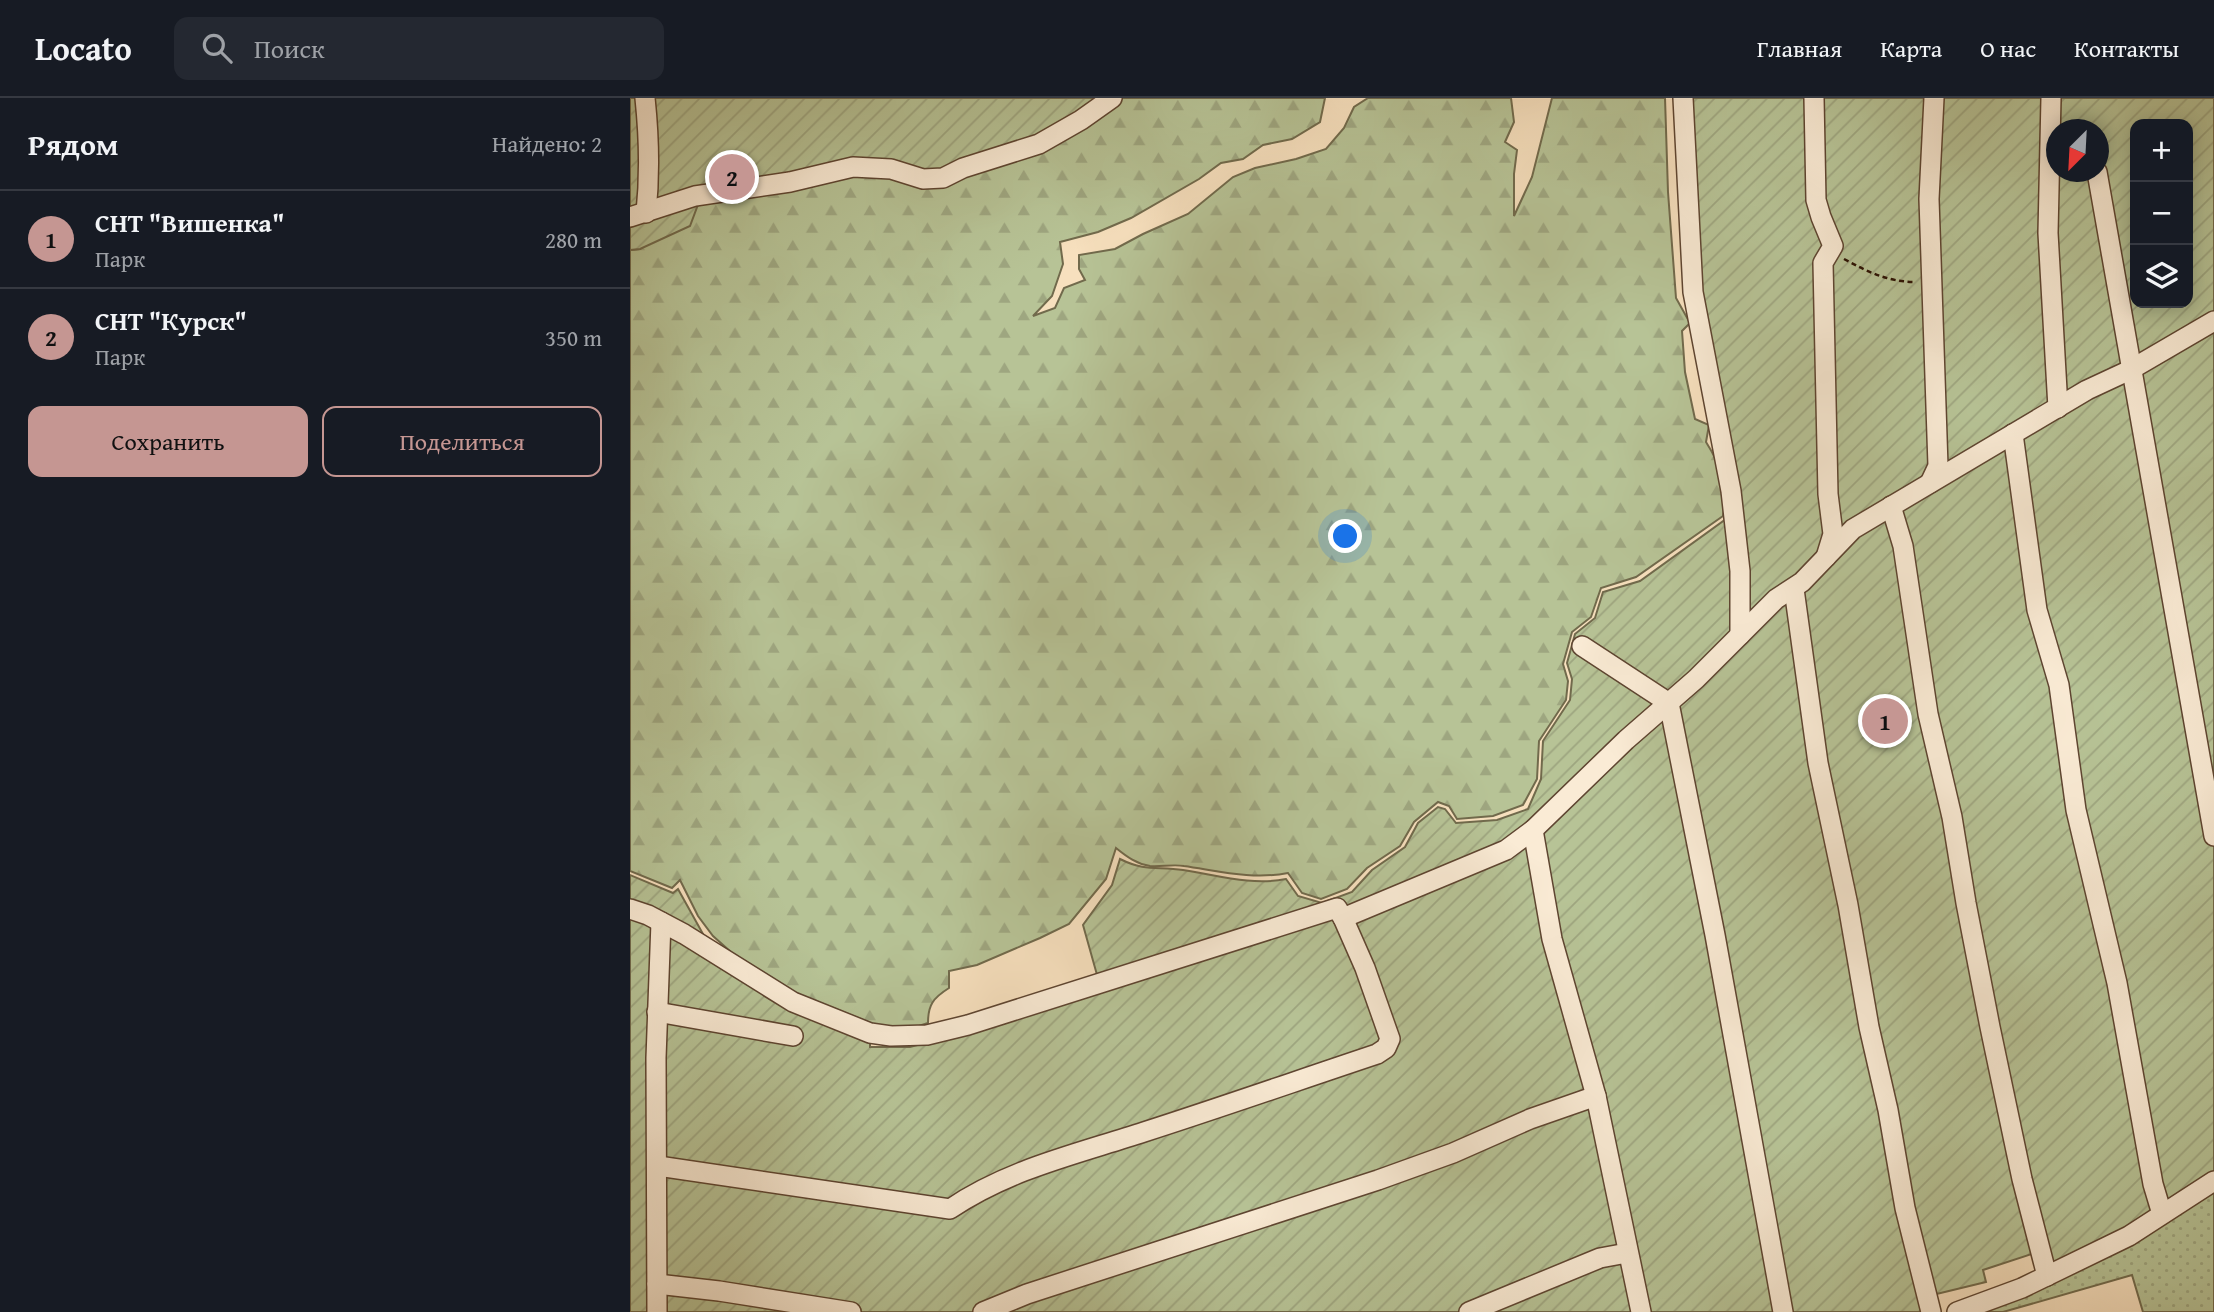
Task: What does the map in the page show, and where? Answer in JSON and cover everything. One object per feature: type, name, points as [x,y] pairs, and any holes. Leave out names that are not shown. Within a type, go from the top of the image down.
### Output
[{"type":"street","points":[[638,215],[649,189],[645,98]]},
{"type":"street","points":[[638,215],[695,196],[790,182],[853,167],[891,169],[923,179],[943,178],[964,168],[1039,144],[1112,98]]},
{"type":"street","points":[[1683,98],[1693,292],[1731,491],[1740,571],[1740,635]]},
{"type":"street","points":[[1814,98],[1816,200],[1833,246],[1823,263],[1828,494],[1833,534],[1826,558]]},
{"type":"street","points":[[1930,483],[1938,466],[1929,199],[1934,98]]},
{"type":"street","points":[[2051,98],[2048,233],[2058,408]]},
{"type":"street","points":[[2099,182],[2214,836]]},
{"type":"street","points":[[1343,918],[1506,850],[1534,830],[1776,599],[1794,589],[1853,529],[2058,408],[2214,321]]},
{"type":"street","points":[[2013,434],[2036,610],[2059,685],[2076,810],[2117,983],[2151,1171],[2162,1214]]},
{"type":"street","points":[[1891,506],[1903,546],[1928,714],[1952,817],[1990,1027],[2022,1179],[2047,1276]]},
{"type":"street","points":[[1794,589],[1818,763],[1848,905],[1905,1208],[1931,1312]]},
{"type":"street","points":[[1582,646],[1669,703],[1715,935],[1783,1312]]},
{"type":"street","points":[[1534,830],[1552,939],[1596,1096],[1641,1312]]},
{"type":"street","points":[[630,909],[662,922],[793,1002],[870,1032],[891,1036],[927,1035],[968,1025],[1337,908],[1365,968],[1390,1039],[1386,1048],[1377,1054],[1261,1094],[1042,1163],[974,1193],[950,1209],[657,1166]]},
{"type":"street","points":[[657,1312],[657,1012],[662,922]]},
{"type":"street","points":[[657,1012],[793,1036]]},
{"type":"street","points":[[983,1312],[1027,1294],[1378,1180],[1453,1153],[1530,1119],[1596,1096]]},
{"type":"street","points":[[1957,1312],[2047,1276],[2129,1236],[2214,1181]]},
{"type":"street","points":[[1469,1312],[1600,1258],[1627,1254]]},
{"type":"street","points":[[657,1284],[851,1312]]},
{"type":"path","points":[[1833,246],[1836,254],[1870,274],[1897,282],[1919,282],[1932,286]]},
{"type":"green space","points":[[630,98],[1122,98],[971,170],[878,172],[699,202],[690,226],[640,249],[630,250]]},
{"type":"green space","points":[[1122,98],[1325,98],[1320,122],[1292,139],[1263,145],[1243,159],[1221,163],[1199,179],[1131,218],[1098,232],[1060,242],[1063,264],[1052,296],[1033,316],[1055,308],[1064,288],[1085,280],[1079,269],[1079,255],[1115,249],[1188,214],[1233,177],[1255,168],[1326,149],[1344,128],[1354,107],[1368,98],[1511,98],[1514,122],[1505,142],[1517,150],[1514,216],[1532,177],[1552,98],[1665,98],[1668,192],[1676,298],[1690,323],[1682,331],[1685,372],[1695,419],[1709,425],[1706,442],[1722,477],[1723,516],[1636,577],[1601,588],[1591,617],[1572,632],[1563,664],[1568,681],[1566,700],[1539,741],[1537,779],[1523,805],[1493,816],[1457,819],[1449,806],[1438,802],[1414,822],[1400,846],[1367,868],[1347,889],[1321,899],[1302,893],[1288,873],[1249,875],[1180,865],[1150,866],[1132,860],[1116,848],[1106,879],[1069,924],[977,965],[949,971],[949,988],[932,1002],[928,1023],[903,1031],[878,1026],[831,1007],[820,1008],[759,977],[713,936],[698,916],[680,880],[672,888],[630,871],[630,250],[640,249],[699,202],[1115,102]]},
{"type":"green space","points":[[1687,98],[2214,98],[2214,1175],[2152,1215],[2050,1270],[2044,1250],[1983,1270],[1986,1282],[1920,1298],[1924,1312],[630,1312],[630,875],[673,893],[678,889],[703,934],[704,953],[870,1037],[870,1047],[910,1047],[981,1028],[1101,989],[1083,925],[1112,885],[1120,859],[1145,867],[1183,870],[1234,879],[1286,879],[1298,896],[1322,903],[1352,892],[1372,870],[1405,847],[1418,823],[1438,807],[1445,809],[1456,823],[1497,820],[1528,809],[1541,779],[1543,741],[1570,700],[1572,679],[1567,663],[1575,634],[1595,618],[1603,592],[1640,581],[1737,511],[1696,283]]},
{"type":"green space","points":[[2214,1189],[2214,1312],[2143,1312],[2132,1275],[2003,1312],[1970,1312]]},
{"type":"place","name":"СНТ \"Курск\"","points":[[732,177]]},
{"type":"place","name":"СНТ \"Вишенка\"","points":[[1885,721]]}]
